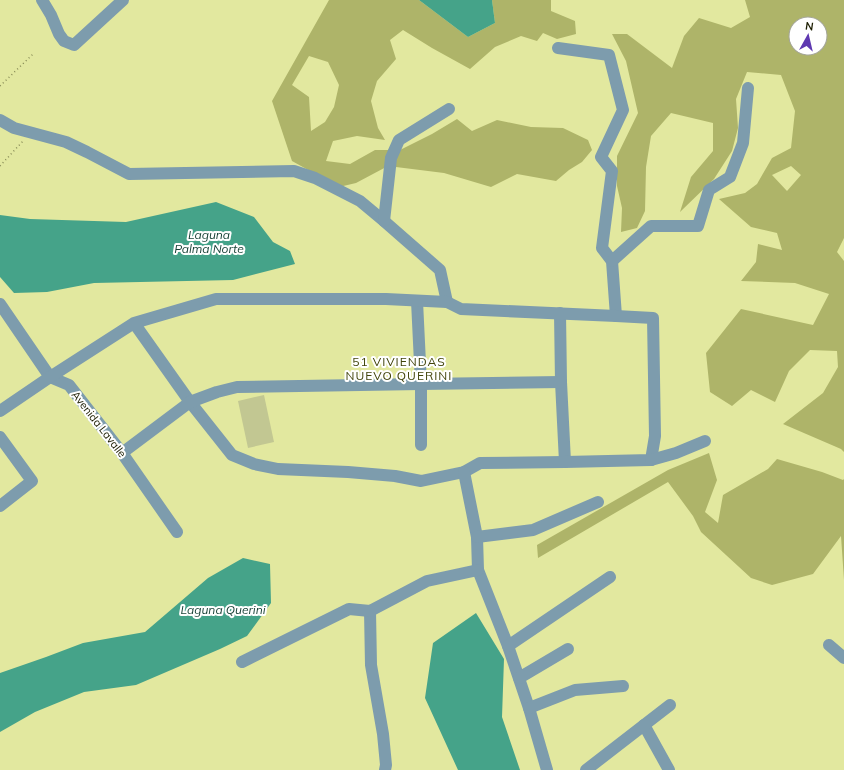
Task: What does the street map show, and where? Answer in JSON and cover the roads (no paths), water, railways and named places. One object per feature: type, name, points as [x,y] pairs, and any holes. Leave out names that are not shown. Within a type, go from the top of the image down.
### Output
[{"type":"street","points":[[42,0],[64,42],[74,44],[120,1]]},
{"type":"street","points":[[558,48],[609,55],[623,110],[601,157],[612,171],[602,248],[612,260],[616,316]]},
{"type":"street","points":[[612,260],[651,226],[698,226],[709,190],[730,177],[743,143],[748,88]]},
{"type":"street","points":[[384,221],[391,158],[399,140],[449,109]]},
{"type":"street","points":[[0,120],[14,128],[66,142],[129,174],[294,171],[316,178],[360,201],[440,270],[447,302]]},
{"type":"street","points":[[0,411],[134,323],[216,299],[378,299],[447,302],[461,308],[653,318],[655,436],[651,460]]},
{"type":"street","points":[[417,301],[421,384],[421,445]]},
{"type":"street","points":[[0,304],[50,377]]},
{"type":"street","points":[[560,313],[561,382],[565,462]]},
{"type":"street","points":[[134,323],[190,402],[232,455],[254,464],[278,469],[396,476],[421,481],[464,472],[480,463],[651,460],[676,453],[705,441]]},
{"type":"street","name":"Avenida Lavalle","points":[[50,377],[69,385],[122,453],[177,532]]},
{"type":"street","points":[[122,453],[190,402],[217,392],[237,387],[561,382]]},
{"type":"street","points":[[0,437],[32,481],[0,506]]},
{"type":"street","points":[[464,472],[477,537],[478,570],[508,646],[529,708],[547,770]]},
{"type":"street","points":[[477,537],[534,530],[598,502]]},
{"type":"street","points":[[242,662],[349,609],[370,611],[427,580],[478,570]]},
{"type":"street","points":[[508,646],[610,577]]},
{"type":"street","points":[[370,611],[371,665],[384,734],[385,770]]},
{"type":"street","points":[[829,645],[844,658]]},
{"type":"street","points":[[519,678],[568,649]]},
{"type":"street","points":[[529,708],[575,690],[623,686]]},
{"type":"street","points":[[586,770],[670,705]]},
{"type":"street","points":[[644,725],[669,770]]},
{"type":"water","points":[[419,0],[492,0],[495,23],[468,37]]},
{"type":"water","name":"Laguna Palma Norte","points":[[216,202],[254,217],[273,242],[290,251],[295,264],[233,280],[94,283],[47,292],[14,293],[0,277],[0,215],[30,219],[126,222]]},
{"type":"water","name":"Laguna Querini","points":[[243,558],[270,564],[271,603],[247,636],[136,685],[84,692],[35,712],[0,732],[0,673],[83,643],[145,632],[208,578]]},
{"type":"water","points":[[476,613],[504,659],[502,717],[520,770],[458,770],[425,698],[433,643]]},
{"type":"district","name":"51 VIVIENDAS NUEVO QUERINI","points":[[399,369]]}]
